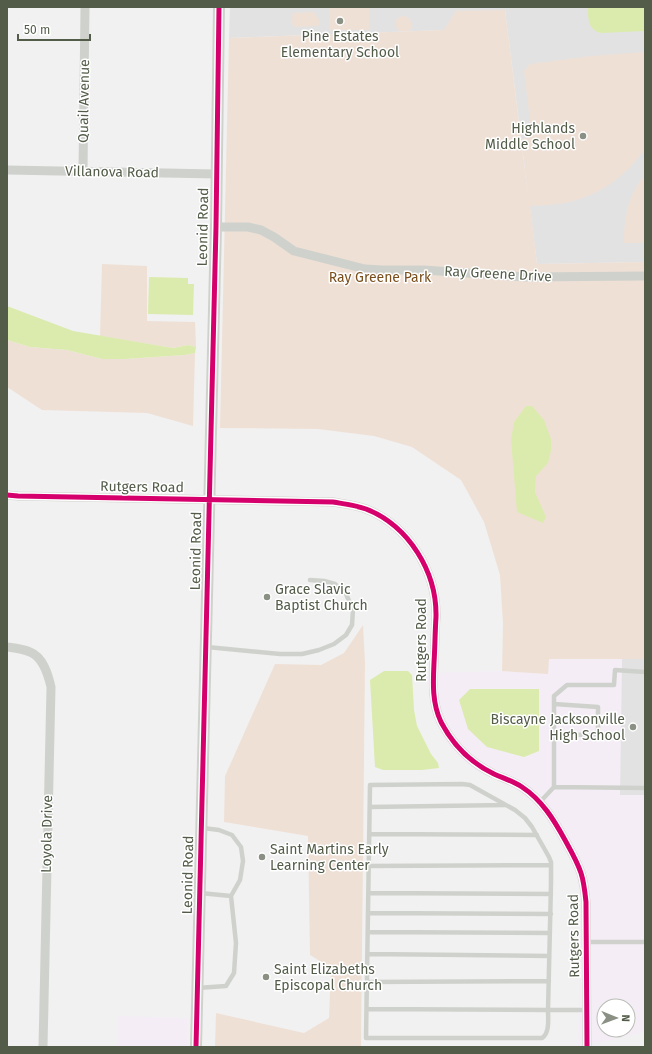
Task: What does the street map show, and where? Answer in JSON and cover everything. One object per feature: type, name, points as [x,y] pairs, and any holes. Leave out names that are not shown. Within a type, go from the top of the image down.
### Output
[{"type":"street","name":"Quail Avenue","points":[[83,171],[85,7]]},
{"type":"street","name":"Leonid Road","points":[[196,1047],[216,227],[219,7]]},
{"type":"street","name":"Villanova Road","points":[[7,170],[217,174]]},
{"type":"street","name":"Ray Greene Drive","points":[[216,227],[261,230],[294,251],[364,269],[424,270],[525,277],[645,276]]},
{"type":"street","name":"Rutgers Road","points":[[7,495],[333,502],[352,505],[367,510],[381,517],[397,528],[419,555],[427,571],[432,587],[436,616],[433,687],[439,717],[446,732],[456,746],[480,767],[520,785],[540,802],[558,826],[576,858],[582,874],[586,902],[587,1047]]},
{"type":"street","name":"Loyola Drive","points":[[7,647],[30,652],[39,658],[45,667],[51,687],[42,1047]]},
{"type":"lane","points":[[206,647],[280,654],[302,654],[319,650],[334,644],[346,635],[352,624],[353,610],[346,594],[335,584],[324,581],[310,580]]},
{"type":"lane","points":[[540,802],[554,787],[554,696],[567,685],[614,685],[615,670],[645,672]]},
{"type":"lane","points":[[554,704],[598,707],[598,734],[554,736]]},
{"type":"lane","points":[[465,784],[482,791],[515,810],[525,818],[532,827],[546,851],[551,865],[548,1010],[547,1033],[544,1037],[366,1038],[370,807],[370,785],[465,784]]},
{"type":"lane","points":[[554,787],[645,788]]},
{"type":"lane","points":[[370,807],[506,805]]},
{"type":"lane","points":[[197,988],[226,986],[234,973],[236,943],[231,896],[240,880],[244,861],[241,847],[232,835],[219,830],[201,827]]},
{"type":"lane","points":[[370,834],[537,835]]},
{"type":"lane","points":[[369,866],[551,865]]},
{"type":"lane","points":[[200,893],[231,896]]},
{"type":"lane","points":[[369,893],[551,894]]},
{"type":"lane","points":[[368,913],[550,914]]},
{"type":"lane","points":[[368,932],[550,933]]},
{"type":"lane","points":[[586,942],[645,942]]},
{"type":"lane","points":[[368,954],[550,956]]},
{"type":"lane","points":[[367,982],[549,981]]},
{"type":"lane","points":[[367,1009],[587,1010]]},
{"type":"shaded area","name":"Highlands Middle School","points":[[230,7],[645,7],[645,262],[537,264],[505,10],[445,30],[229,38]]},
{"type":"shaded area","points":[[588,7],[645,7],[645,31],[597,32],[591,27],[588,16]]},
{"type":"shaded area","points":[[149,277],[188,278],[188,284],[194,284],[193,315],[148,314]]},
{"type":"shaded area","points":[[7,306],[73,331],[173,348],[188,345],[196,347],[195,353],[125,359],[102,359],[67,350],[30,347],[7,340]]},
{"type":"shaded area","points":[[526,406],[532,406],[544,420],[551,439],[551,451],[548,463],[536,476],[535,492],[546,517],[543,523],[517,512],[511,440],[514,422]]},
{"type":"shaded area","points":[[549,659],[622,659],[620,795],[645,795],[645,1032],[636,1034],[636,998],[596,998],[596,1038],[619,1038],[578,1047],[581,901],[577,880],[570,860],[546,819],[532,802],[515,789],[477,771],[460,758],[444,739],[434,719],[429,695],[427,673],[502,671],[548,674]]},
{"type":"shaded area","name":"Biscayne Jacksonville High School","points":[[622,659],[645,659],[645,795],[620,795]]},
{"type":"shaded area","points":[[384,671],[408,671],[412,675],[414,710],[417,726],[431,754],[438,763],[439,768],[422,770],[383,770],[375,767],[370,680]]},
{"type":"shaded area","points":[[470,689],[539,689],[539,751],[524,757],[487,747],[468,729],[459,700]]},
{"type":"shaded area","points":[[118,1016],[187,1018],[187,1047],[118,1047]]},
{"type":"green space","points":[[329,7],[369,7],[369,30],[329,30]]},
{"type":"green space","name":"Ray Greene Park","points":[[505,10],[528,194],[522,139],[532,137],[524,71],[530,64],[591,56],[645,52],[645,149],[643,152],[618,178],[596,192],[580,199],[564,203],[530,206],[537,264],[645,262],[645,659],[549,659],[548,674],[502,671],[503,624],[500,575],[484,522],[461,480],[412,447],[374,436],[318,429],[220,428],[229,38],[444,30],[456,11]]},
{"type":"green space","points":[[314,12],[320,21],[318,26],[295,27],[291,23],[293,13]]},
{"type":"green space","points":[[403,16],[410,19],[412,28],[409,31],[399,31],[396,27],[396,20]]},
{"type":"green space","points":[[645,175],[645,243],[624,243],[624,229],[628,207],[637,186]]},
{"type":"green space","points":[[102,264],[147,266],[147,321],[195,322],[196,347],[188,345],[173,348],[100,336]]},
{"type":"green space","points":[[7,340],[30,347],[67,350],[102,359],[125,359],[195,353],[193,426],[147,413],[42,410],[7,387]]},
{"type":"green space","points":[[363,625],[365,663],[361,1046],[376,1047],[215,1047],[216,1013],[304,1033],[329,1018],[331,968],[310,955],[308,836],[224,822],[225,776],[275,664],[321,665],[344,653]]},
{"type":"cycle path","points":[[196,1047],[216,227],[219,7]]},
{"type":"cycle path","points":[[7,495],[333,502],[366,509],[395,527],[418,552],[432,584],[436,617],[433,678],[436,708],[441,722],[457,746],[470,759],[486,770],[519,785],[536,798],[547,811],[572,852],[582,876],[586,902],[587,1047]]},
{"type":"place","name":"Pine Estates Elementary School","points":[[340,21]]},
{"type":"place","name":"Highlands Middle School","points":[[583,136]]},
{"type":"place","name":"Grace Slavic Baptist Church","points":[[267,597]]},
{"type":"place","name":"Biscayne Jacksonville High School","points":[[633,727]]},
{"type":"place","name":"Saint Martins Early Learning Center","points":[[262,857]]},
{"type":"place","name":"Saint Elizabeths Episcopal Church","points":[[266,977]]}]
